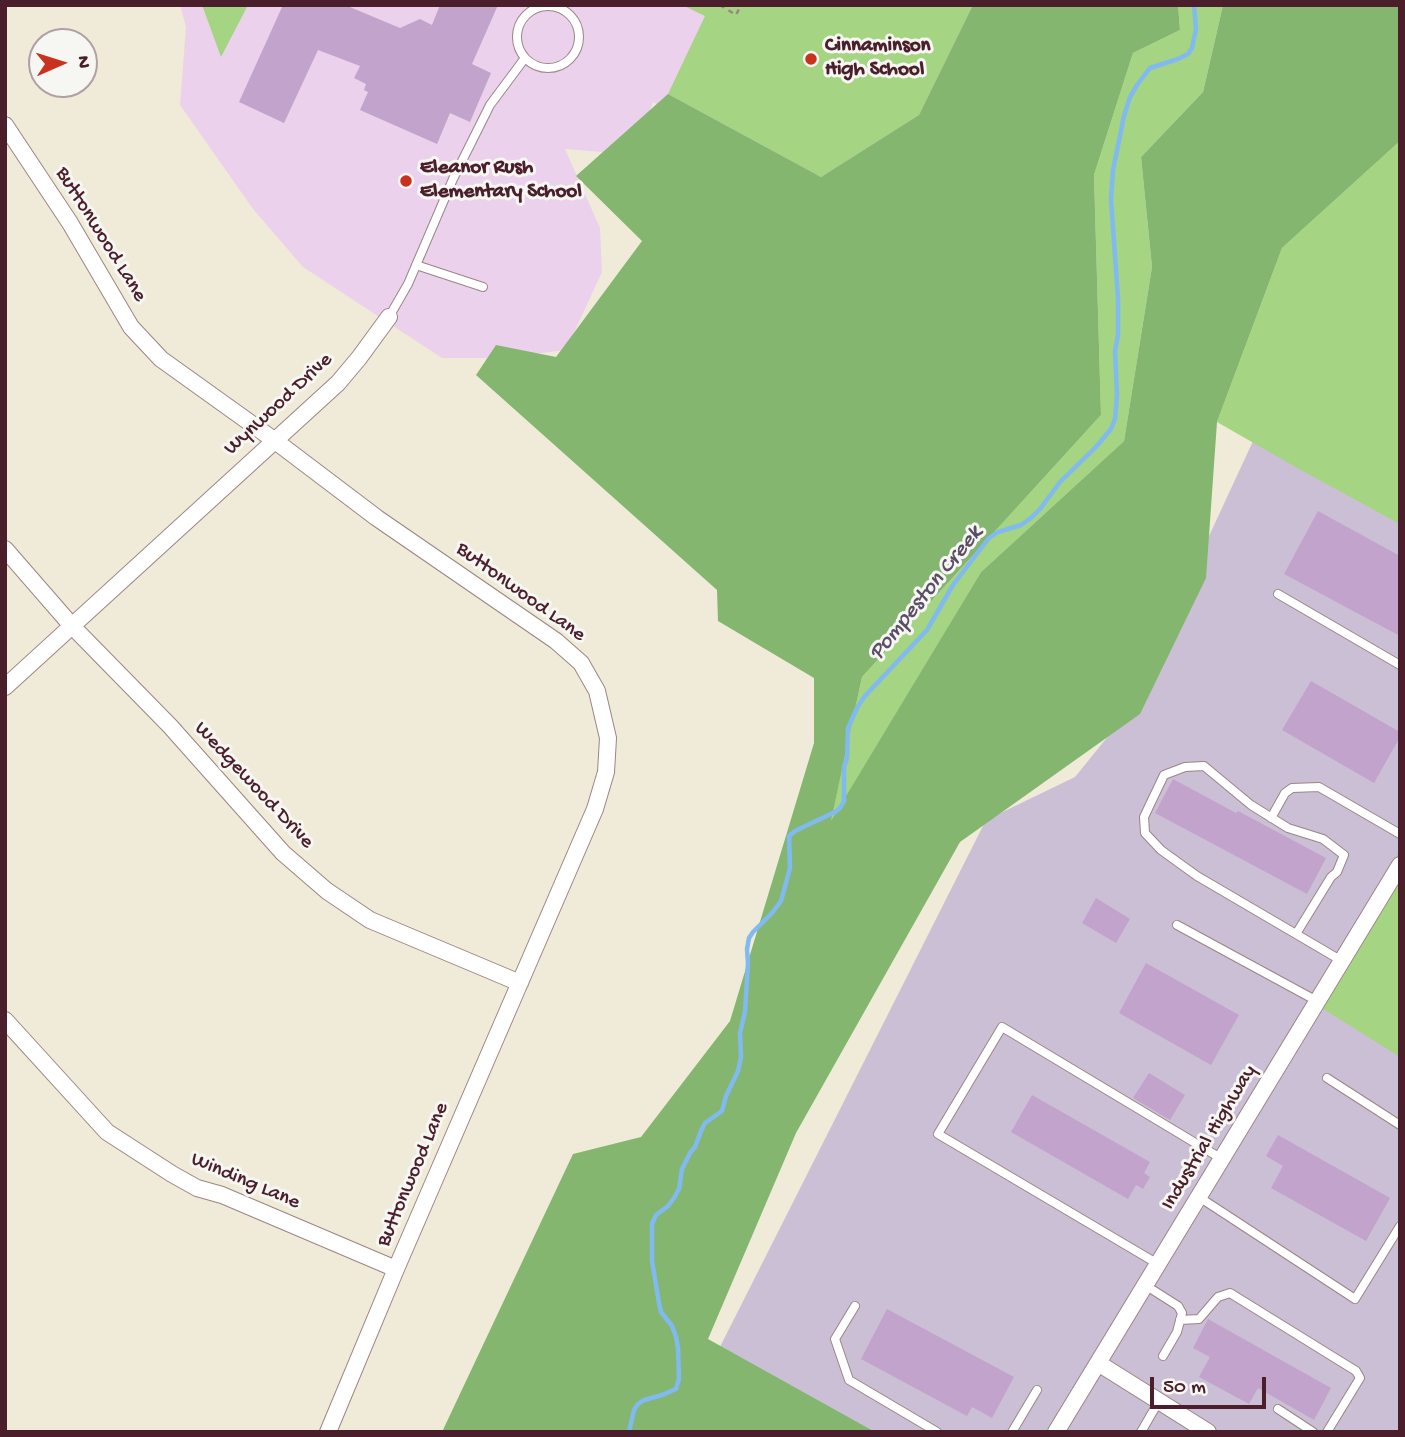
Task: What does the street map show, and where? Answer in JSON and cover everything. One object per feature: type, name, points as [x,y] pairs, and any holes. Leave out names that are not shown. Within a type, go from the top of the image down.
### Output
[{"type":"street","name":"Buttonwood Lane","points":[[5,125],[70,223],[131,327],[161,359],[377,518],[556,641],[581,663],[597,691],[608,738],[606,772],[595,809],[328,1432]]},
{"type":"street","name":"Wynwood Drive","points":[[5,687],[338,383],[389,317]]},
{"type":"street","name":"Wedgewood Drive","points":[[5,549],[72,626],[170,726],[283,853],[327,891],[370,920],[520,983]]},
{"type":"street","name":"Industrial Highway","points":[[1056,1432],[1400,865]]},
{"type":"street","name":"Winding Lane","points":[[5,1020],[107,1132],[161,1167],[197,1188],[222,1195],[396,1269]]},
{"type":"street","points":[[1098,1363],[1208,1432]]},
{"type":"lane","points":[[548,6],[567,13],[578,30],[579,41],[570,59],[562,65],[542,68],[525,58],[517,40],[522,20],[538,8],[548,6]]},
{"type":"lane","name":"Wynwood Drive","points":[[389,317],[408,284],[453,178],[491,105],[525,58]]},
{"type":"lane","points":[[416,265],[483,287]]},
{"type":"lane","points":[[1278,594],[1400,665]]},
{"type":"lane","points":[[1296,934],[1331,877],[1337,873],[1344,855],[1323,839],[1287,828],[1271,818],[1204,766],[1185,767],[1164,775],[1144,817],[1145,833],[1161,850],[1197,876],[1342,961]]},
{"type":"lane","points":[[1271,818],[1285,793],[1292,788],[1319,786],[1400,834]]},
{"type":"lane","points":[[1177,925],[1317,1001]]},
{"type":"lane","points":[[1158,1264],[938,1134],[1002,1027],[1222,1159]]},
{"type":"lane","points":[[1327,1078],[1400,1125]]},
{"type":"lane","points":[[1199,1197],[1355,1299],[1400,1226]]},
{"type":"lane","points":[[1145,1285],[1178,1306],[1182,1313],[1177,1332],[1163,1356]]},
{"type":"lane","points":[[1180,1320],[1199,1320],[1218,1297],[1230,1293],[1356,1371],[1360,1378],[1327,1432]]},
{"type":"lane","points":[[855,1306],[835,1339],[849,1380],[937,1432]]},
{"type":"lane","points":[[1012,1432],[1037,1390]]},
{"type":"lane","points":[[1141,1432],[1159,1401]]},
{"type":"lane","points":[[1278,1409],[1313,1432]]},
{"type":"path","points":[[720,5],[736,15],[741,5]]},
{"type":"shaded area","name":"Eleanor Rush Elementary School","points":[[180,5],[977,5],[936,96],[905,141],[856,171],[797,177],[653,102],[647,119],[615,153],[565,149],[600,228],[602,272],[566,350],[501,358],[442,358],[303,267],[253,209],[180,105],[186,27]]},
{"type":"shaded area","points":[[1400,154],[1400,1432],[677,1432],[986,820],[1075,777],[1127,713],[1260,426]]},
{"type":"green space","points":[[202,5],[248,5],[221,57]]},
{"type":"green space","name":"Cinnaminson High School","points":[[682,5],[973,5],[919,115],[821,177],[668,94],[705,16]]},
{"type":"green space","points":[[973,5],[1178,5],[1180,30],[1133,53],[1094,175],[1101,415],[862,677],[831,821],[981,572],[1124,441],[1152,267],[1141,157],[1203,92],[1223,5],[1400,5],[1400,141],[1282,248],[1217,422],[1206,578],[1140,714],[960,842],[796,1133],[708,1339],[875,1432],[442,1432],[573,1154],[641,1137],[730,1021],[814,743],[814,678],[718,621],[717,590],[476,375],[496,345],[556,357],[642,241],[576,176],[668,94],[821,177],[919,115]]},
{"type":"green space","points":[[1178,5],[1223,5],[1203,92],[1141,157],[1152,267],[1124,441],[981,572],[830,824],[862,677],[1101,415],[1094,175],[1133,53],[1180,30]]},
{"type":"green space","points":[[1400,141],[1400,524],[1217,422],[1282,248]]},
{"type":"green space","points":[[1400,850],[1400,1057],[1309,1000]]},
{"type":"building","points":[[283,5],[345,5],[400,28],[420,19],[432,25],[440,5],[498,5],[472,64],[491,73],[470,122],[450,113],[437,144],[360,110],[368,92],[364,90],[366,84],[354,78],[360,66],[318,50],[284,123],[239,102]]},
{"type":"building","points":[[1318,511],[1400,556],[1400,636],[1284,574]]},
{"type":"building","points":[[1311,681],[1400,732],[1400,737],[1374,783],[1282,730]]},
{"type":"building","points":[[1173,779],[1326,858],[1307,894],[1155,813]]},
{"type":"building","points":[[1096,898],[1130,919],[1116,943],[1082,923]]},
{"type":"building","points":[[1146,963],[1239,1015],[1211,1065],[1119,1013]]},
{"type":"building","points":[[1149,1073],[1185,1095],[1170,1120],[1133,1098]]},
{"type":"building","points":[[1032,1095],[1150,1162],[1144,1173],[1150,1177],[1143,1189],[1136,1185],[1128,1199],[1011,1132]]},
{"type":"building","points":[[1278,1135],[1390,1198],[1366,1241],[1271,1188],[1283,1166],[1266,1156]]},
{"type":"building","points":[[887,1309],[1014,1377],[992,1418],[972,1407],[967,1416],[861,1359]]},
{"type":"building","points":[[1208,1319],[1331,1388],[1314,1420],[1258,1388],[1249,1404],[1199,1377],[1210,1357],[1193,1348]]},
{"type":"waterway","name":"Pompeston Creek","points":[[629,1432],[638,1404],[676,1389],[679,1379],[676,1337],[672,1326],[661,1312],[659,1303],[652,1261],[652,1224],[656,1215],[674,1198],[679,1189],[682,1169],[705,1123],[722,1111],[738,1071],[741,1057],[740,1033],[745,1012],[749,938],[781,901],[790,868],[789,836],[835,812],[844,801],[848,728],[865,696],[927,630],[953,585],[989,538],[1031,518],[1060,482],[1096,447],[1111,429],[1115,419],[1118,299],[1111,199],[1113,170],[1124,116],[1137,85],[1150,68],[1178,59],[1188,54],[1192,48],[1196,29],[1194,5]]},
{"type":"place","name":"Cinnaminson High School","points":[[811,59]]},
{"type":"place","name":"Eleanor Rush Elementary School","points":[[406,181]]}]
